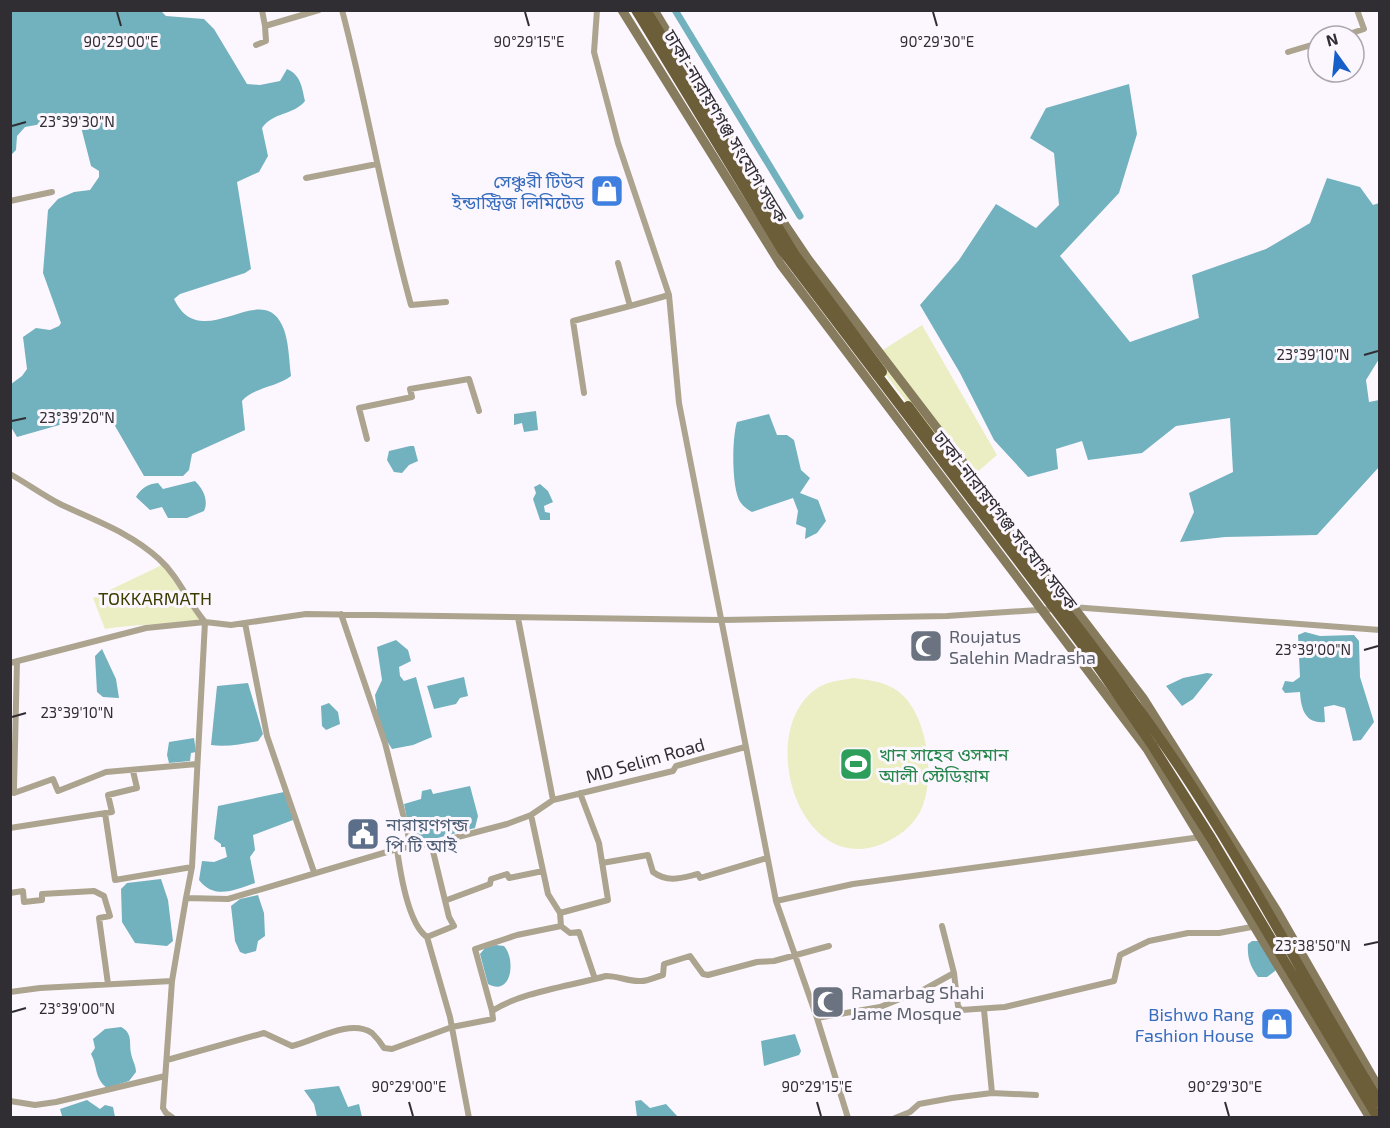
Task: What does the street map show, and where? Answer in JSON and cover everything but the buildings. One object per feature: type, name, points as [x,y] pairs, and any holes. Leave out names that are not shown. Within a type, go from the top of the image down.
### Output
[{"type":"main road","name":"ঢাকা-নারায়ণগঞ্জ সংযোগ সড়ক","points":[[636,10],[782,250],[1092,658],[1152,745],[1258,925],[1351,1065]]},
{"type":"main road","name":"ঢাকা-নারায়ণগঞ্জ সংযোগ সড়ক","points":[[646,10],[795,255],[911,411],[1069,608],[1181,770],[1223,836],[1359,1079],[1378,1118]]},
{"type":"main road","name":"ঢাকা-নারায়ণগঞ্জ সংযোগ সড়ক","points":[[1359,1079],[1380,1103]]},
{"type":"street","points":[[256,45],[266,42],[262,10]]},
{"type":"street","points":[[265,26],[319,10]]},
{"type":"street","points":[[342,10],[355,57],[391,234],[411,305],[446,302]]},
{"type":"street","points":[[597,10],[594,52],[618,143],[669,295],[679,403],[776,901],[817,1018],[848,1118]]},
{"type":"street","points":[[622,10],[781,265],[1147,748],[1258,925],[1219,933],[1188,933],[1149,941],[1120,955],[1114,981],[984,1010],[958,1008],[954,973],[942,926]]},
{"type":"street","points":[[654,10],[767,198],[808,259],[1069,608],[1380,630]]},
{"type":"street","points":[[1288,52],[1306,47]]},
{"type":"street","points":[[306,178],[377,164]]},
{"type":"street","points":[[10,201],[52,192]]},
{"type":"street","points":[[618,263],[630,306]]},
{"type":"street","points":[[584,393],[573,321],[669,295]]},
{"type":"street","points":[[367,439],[359,408],[412,398],[410,389],[469,379],[478,411]]},
{"type":"street","points":[[10,474],[61,504],[112,526],[139,543],[160,559],[181,584],[191,606],[205,622],[192,867],[172,981],[165,1076],[163,1108],[173,1118]]},
{"type":"street","points":[[197,764],[95,774],[58,791],[53,779],[14,792],[12,789],[14,662],[146,628],[205,622],[231,625],[306,614],[721,620],[947,616],[1053,609]]},
{"type":"street","points":[[341,614],[385,743],[411,846]]},
{"type":"street","points":[[518,618],[553,800]]},
{"type":"street","points":[[245,623],[267,736],[314,872]]},
{"type":"street","name":"MD Selim Road","points":[[186,898],[228,899],[314,872],[531,815],[553,800],[673,771],[676,766],[745,747]]},
{"type":"street","points":[[10,828],[112,812],[108,795],[136,788],[133,771]]},
{"type":"street","points":[[560,913],[608,900],[599,843],[580,793]]},
{"type":"street","points":[[105,813],[115,880],[192,867]]},
{"type":"street","points":[[531,815],[548,894],[560,913],[561,926],[570,933],[579,932],[595,979]]},
{"type":"street","points":[[776,901],[853,884],[1201,837]]},
{"type":"street","points":[[427,937],[454,926],[449,917],[447,900],[444,896],[431,843]]},
{"type":"street","points":[[397,849],[399,868],[414,919],[421,932],[427,937],[452,1027],[470,1118]]},
{"type":"street","points":[[602,863],[648,855],[653,872],[663,879],[698,874],[700,878],[767,858]]},
{"type":"street","points":[[447,900],[490,884],[491,879],[499,876],[507,874],[509,878],[543,871]]},
{"type":"street","points":[[10,893],[23,891],[24,902],[42,900],[42,894],[94,891],[104,896],[110,916],[99,918],[108,984]]},
{"type":"street","points":[[167,1060],[264,1033],[292,1046],[330,1033],[361,1028],[372,1034],[384,1048],[392,1048],[452,1027],[494,1019],[475,949],[518,935],[561,926]]},
{"type":"street","points":[[492,1011],[504,1003],[595,979],[620,976],[641,982],[663,975],[664,964],[690,956],[703,975],[708,975],[795,956],[829,946]]},
{"type":"street","points":[[817,1018],[880,1007],[925,989],[954,973]]},
{"type":"street","points":[[10,992],[172,981]]},
{"type":"street","points":[[984,1010],[992,1093]]},
{"type":"street","points":[[1351,1065],[1380,1090]]},
{"type":"street","points":[[1351,1065],[1370,1118]]},
{"type":"street","points":[[10,1101],[36,1105],[56,1102],[165,1076]]},
{"type":"street","points":[[895,1118],[910,1112],[919,1104],[992,1093],[1036,1095]]},
{"type":"green space","points":[[922,325],[997,455],[967,481],[872,357]]},
{"type":"green space","name":"TOKKARMATH","points":[[164,564],[202,619],[105,629],[93,598]]},
{"type":"green space","points":[[854,678],[884,684],[905,697],[921,727],[926,745],[928,782],[920,812],[913,823],[899,835],[882,844],[852,849],[827,839],[808,820],[794,793],[788,763],[789,733],[800,707],[819,687]]},
{"type":"water","points":[[10,11],[161,11],[166,16],[204,19],[214,29],[247,84],[260,85],[280,81],[287,69],[292,72],[300,82],[305,101],[295,109],[272,119],[262,128],[268,156],[259,172],[237,182],[251,269],[180,294],[174,299],[185,315],[199,321],[260,310],[272,313],[284,331],[291,376],[246,397],[242,401],[245,430],[192,454],[189,470],[183,476],[144,476],[111,419],[91,416],[17,437],[11,427],[11,384],[27,369],[23,337],[36,328],[50,330],[61,323],[43,273],[48,210],[58,199],[74,192],[90,190],[99,177],[99,171],[91,166],[81,127],[74,118],[25,127],[17,136],[16,150],[11,155]]},
{"type":"water","points":[[1129,84],[1137,134],[1119,193],[1060,256],[1130,342],[1199,318],[1192,275],[1266,249],[1310,223],[1327,178],[1360,187],[1373,205],[1379,203],[1379,359],[1366,380],[1369,402],[1379,400],[1379,467],[1317,535],[1225,537],[1180,542],[1194,512],[1189,493],[1233,472],[1230,418],[1176,426],[1142,453],[1088,460],[1082,441],[1056,449],[1058,469],[1028,477],[994,440],[960,373],[920,305],[959,260],[996,204],[1036,228],[1059,205],[1054,153],[1030,138],[1046,108]]},
{"type":"water","points":[[536,411],[538,430],[524,432],[522,423],[514,425],[514,414]]},
{"type":"water","points":[[769,414],[777,435],[787,435],[794,440],[801,470],[810,478],[800,493],[818,500],[826,521],[817,533],[805,539],[806,528],[796,524],[798,511],[793,498],[752,512],[741,503],[735,487],[733,463],[737,422]]},
{"type":"water","points":[[414,446],[418,461],[409,465],[402,473],[394,472],[387,460],[389,451]]},
{"type":"water","points":[[195,481],[206,503],[204,511],[187,518],[168,518],[162,507],[150,510],[136,497],[151,484],[158,483],[163,489]]},
{"type":"water","points":[[540,484],[548,491],[553,502],[544,506],[545,512],[550,513],[550,520],[540,520],[533,499],[536,493],[534,487]]},
{"type":"water","points":[[1305,632],[1320,636],[1354,635],[1359,641],[1360,677],[1374,722],[1361,740],[1353,741],[1345,708],[1334,705],[1324,707],[1325,722],[1313,721],[1305,714],[1300,692],[1285,693],[1282,689],[1285,681],[1293,682],[1300,677],[1298,635]]},
{"type":"water","points":[[396,640],[408,650],[411,661],[399,667],[400,676],[404,681],[416,677],[432,737],[413,745],[392,749],[384,736],[378,718],[375,695],[382,680],[377,647]]},
{"type":"water","points":[[102,649],[116,679],[119,698],[103,697],[97,692],[95,656]]},
{"type":"water","points":[[1213,674],[1193,699],[1182,706],[1166,686],[1183,678]]},
{"type":"water","points":[[464,677],[468,696],[460,698],[456,704],[434,709],[427,686]]},
{"type":"water","points":[[248,683],[263,734],[258,741],[211,745],[217,686]]},
{"type":"water","points":[[329,703],[338,712],[340,724],[326,730],[322,726],[321,706]]},
{"type":"water","points":[[194,738],[196,752],[191,753],[190,761],[169,763],[167,755],[169,742]]},
{"type":"water","points":[[470,786],[478,816],[475,828],[430,840],[411,839],[404,804],[421,799],[422,791],[431,789],[433,794]]},
{"type":"water","points":[[284,792],[292,811],[293,820],[253,835],[255,850],[250,857],[255,883],[225,892],[211,890],[205,886],[199,880],[202,861],[214,862],[227,857],[225,847],[221,847],[221,844],[214,839],[218,806]]},
{"type":"water","points":[[161,879],[168,900],[173,941],[167,946],[135,943],[122,922],[121,889],[127,883]]},
{"type":"water","points":[[258,895],[264,913],[265,936],[258,941],[256,951],[245,954],[240,952],[235,941],[231,906],[240,899]]},
{"type":"water","points":[[1258,941],[1277,965],[1275,971],[1267,977],[1258,977],[1251,965],[1248,944]]},
{"type":"water","points":[[496,945],[504,946],[508,952],[511,967],[507,981],[496,987],[488,984],[480,954],[485,948]]},
{"type":"water","points":[[121,1027],[125,1029],[130,1038],[136,1072],[129,1081],[107,1088],[98,1076],[91,1054],[95,1048],[93,1039],[105,1029]]},
{"type":"water","points":[[795,1034],[801,1051],[799,1055],[764,1066],[761,1041]]},
{"type":"water","points":[[339,1086],[348,1107],[359,1104],[362,1117],[317,1117],[314,1104],[304,1090]]},
{"type":"water","points":[[87,1100],[100,1109],[105,1105],[113,1107],[115,1117],[57,1117],[62,1116],[60,1109]]},
{"type":"water","points":[[641,1100],[650,1108],[666,1104],[678,1117],[637,1117],[635,1101]]},
{"type":"waterway","points":[[675,10],[800,216]]},
{"type":"place","name":"সেঞ্চুরী টিউব ইন্ডাস্ট্রিজ লিমিটেড","points":[[607,191]]},
{"type":"place","name":"Roujatus Salehin Madrasha","points":[[926,646]]},
{"type":"place","name":"খান সাহেব ওসমান আলী স্টেডিয়াম","points":[[856,764]]},
{"type":"place","name":"নারায়ণগন্জ পি টি আই","points":[[363,834]]},
{"type":"place","name":"Ramarbag Shahi Jame Mosque","points":[[828,1002]]},
{"type":"place","name":"Bishwo Rang Fashion House","points":[[1277,1024]]}]
